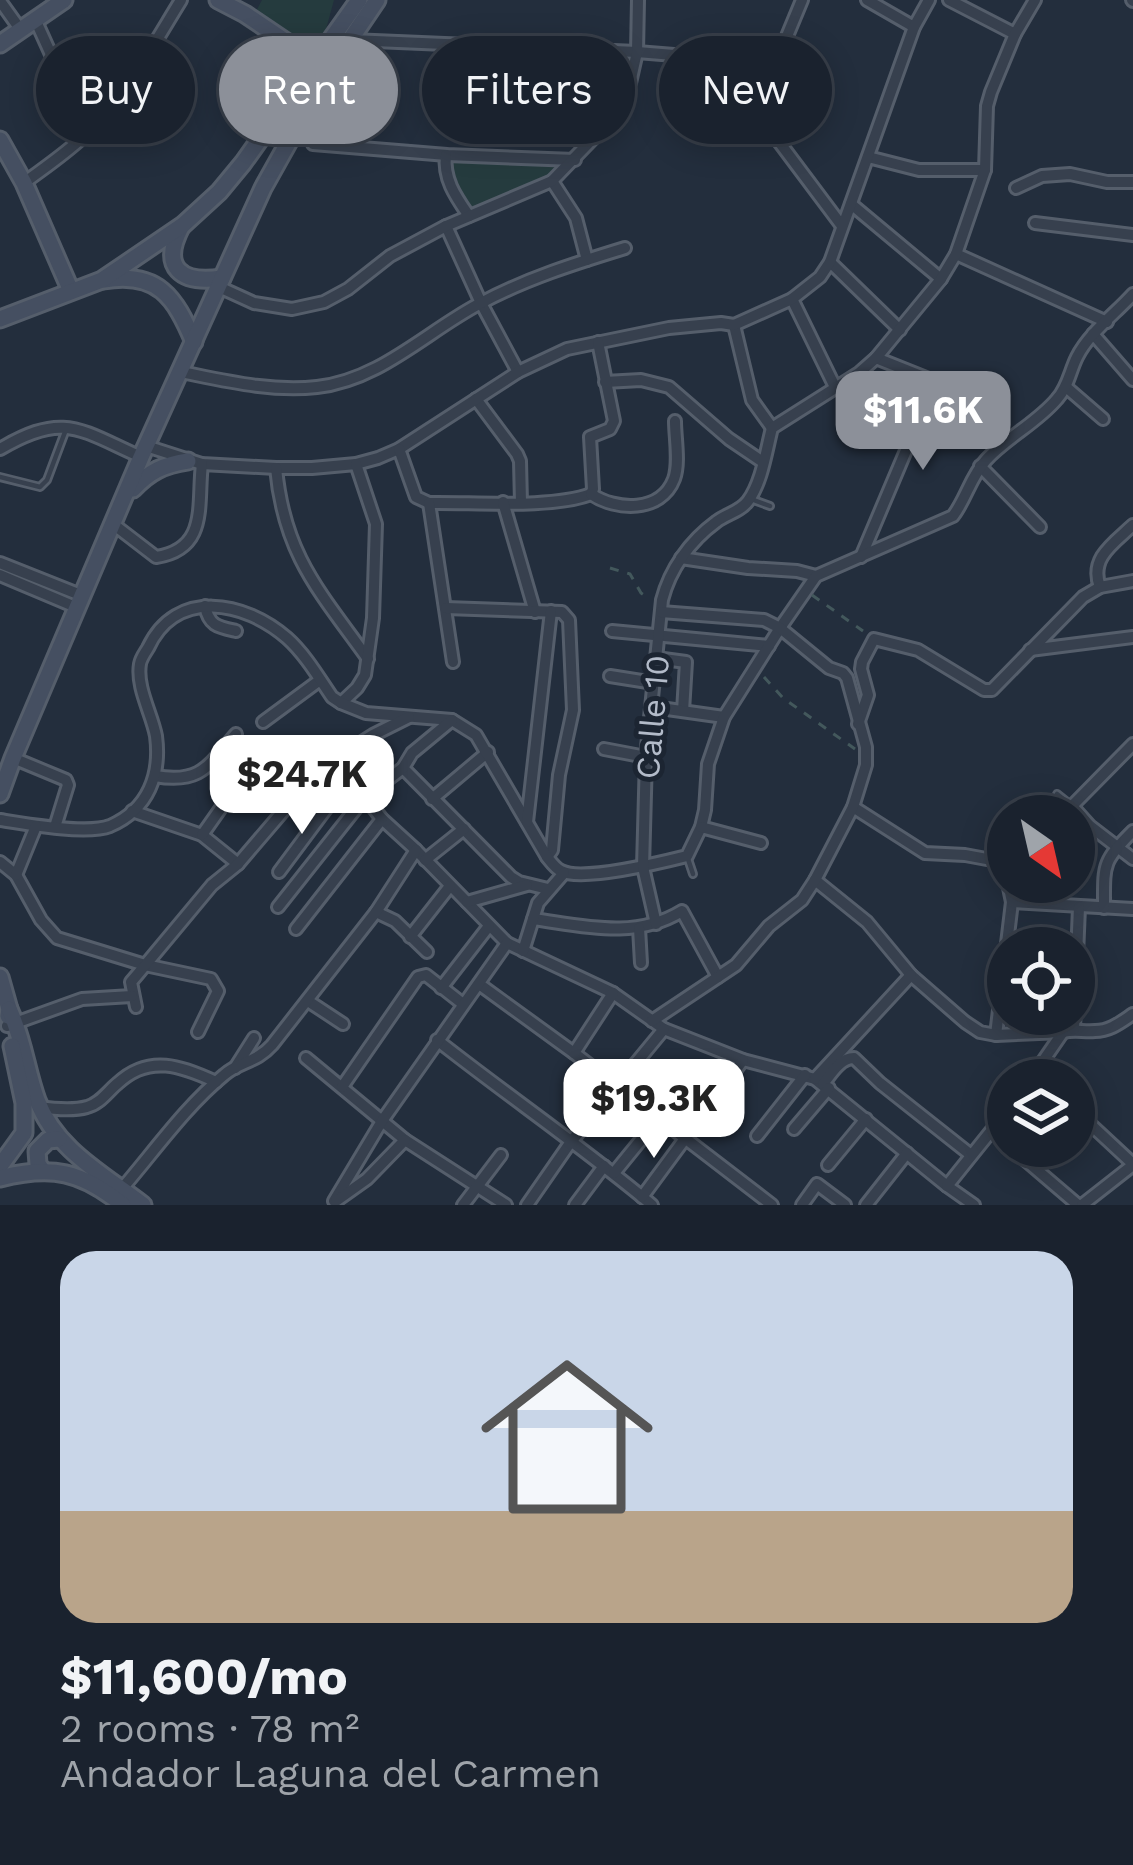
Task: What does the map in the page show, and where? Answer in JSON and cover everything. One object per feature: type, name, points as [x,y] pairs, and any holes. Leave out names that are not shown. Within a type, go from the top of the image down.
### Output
[{"type":"main road","points":[[0,44],[64,0]]},
{"type":"main road","points":[[218,0],[277,36]]},
{"type":"main road","points":[[340,0],[343,36]]},
{"type":"main road","points":[[344,36],[359,0]]},
{"type":"main road","points":[[345,36],[377,0]]},
{"type":"main road","points":[[0,140],[24,182],[71,291]]},
{"type":"main road","points":[[102,280],[183,225],[219,192],[256,144]]},
{"type":"main road","points":[[0,794],[143,452],[287,144]]},
{"type":"main road","points":[[183,225],[172,245],[172,259],[179,271],[189,279],[220,282]]},
{"type":"main road","points":[[0,319],[102,280],[136,278],[166,291],[194,342]]},
{"type":"main road","points":[[122,500],[147,473],[164,465],[195,462]]},
{"type":"main road","points":[[0,977],[32,1105],[65,1145],[120,1197]]},
{"type":"main road","points":[[0,1166],[24,1133],[32,1105]]},
{"type":"main road","points":[[65,1145],[48,1140],[37,1150],[38,1163],[143,1205]]},
{"type":"main road","points":[[0,1178],[51,1171],[68,1163],[65,1145]]},
{"type":"street","points":[[159,36],[182,0]]},
{"type":"street","points":[[220,282],[254,303],[292,309],[324,302],[390,256],[446,226],[552,181],[610,122],[630,83],[637,52],[638,0]]},
{"type":"street","points":[[787,36],[802,0]]},
{"type":"street","points":[[867,0],[914,27]]},
{"type":"street","points":[[0,449],[18,438],[68,425],[143,452],[195,462],[312,469],[356,464],[399,449],[518,372],[567,349],[669,328],[734,325],[792,299],[820,277],[830,262],[914,27],[929,0]]},
{"type":"street","points":[[949,0],[1015,34]]},
{"type":"street","points":[[751,499],[772,428],[876,358],[956,254],[986,170],[987,106],[1015,34],[1035,0]]},
{"type":"street","points":[[0,1],[20,29]]},
{"type":"street","points":[[35,20],[42,36]]},
{"type":"street","points":[[398,41],[659,54]]},
{"type":"street","points":[[24,182],[72,144]]},
{"type":"street","points":[[313,144],[574,160]]},
{"type":"street","points":[[781,144],[842,226]]},
{"type":"street","points":[[446,155],[454,194],[469,216]]},
{"type":"street","points":[[868,157],[919,170],[986,170]]},
{"type":"street","points":[[1016,188],[1042,176],[1070,174],[1133,182]]},
{"type":"street","points":[[552,181],[576,218],[587,260]]},
{"type":"street","points":[[850,204],[941,279]]},
{"type":"street","points":[[1035,223],[1133,235]]},
{"type":"street","points":[[446,226],[518,372]]},
{"type":"street","points":[[181,372],[260,386],[321,386],[376,369],[481,302],[625,248]]},
{"type":"street","points":[[956,254],[1107,322]]},
{"type":"street","points":[[830,262],[900,330]]},
{"type":"street","points":[[524,951],[538,903],[563,873],[643,867],[687,856],[701,827],[708,764],[724,716],[816,576],[952,516],[980,466],[1056,401],[1093,334],[1133,294]]},
{"type":"street","points":[[792,299],[836,387]]},
{"type":"street","points":[[734,325],[752,400],[772,428]]},
{"type":"street","points":[[1093,334],[1133,380]]},
{"type":"street","points":[[591,494],[590,437],[610,428],[614,421],[598,342]]},
{"type":"street","points":[[861,557],[932,389],[932,380],[876,358]]},
{"type":"street","points":[[605,382],[640,380],[669,387],[763,462]]},
{"type":"street","points":[[1066,387],[1103,419]]},
{"type":"street","points":[[476,399],[520,461],[521,503]]},
{"type":"street","points":[[399,449],[416,497],[429,503],[521,503],[591,494],[632,507],[664,495],[674,481],[675,421]]},
{"type":"street","points":[[113,524],[157,557],[187,544],[196,532],[195,462]]},
{"type":"street","points":[[340,703],[365,675],[373,618],[376,524],[356,464]]},
{"type":"street","points":[[980,466],[1040,527]]},
{"type":"street","points":[[276,468],[284,517],[301,564],[329,610],[368,659]]},
{"type":"street","name":"Calle 10","points":[[656,924],[643,867],[646,757],[662,606],[681,558],[718,520],[751,499]]},
{"type":"street","points":[[503,502],[535,611]]},
{"type":"street","points":[[429,503],[453,662]]},
{"type":"street","points":[[1100,587],[1097,562],[1133,525]]},
{"type":"street","points":[[681,558],[816,576]]},
{"type":"street","points":[[0,562],[80,602]]},
{"type":"street","points":[[0,575],[80,602]]},
{"type":"street","points":[[858,724],[868,695],[862,662],[874,639],[917,650],[984,690],[992,690],[1083,597],[1100,587],[1133,581]]},
{"type":"street","points":[[205,606],[212,624],[236,632]]},
{"type":"street","points":[[0,820],[36,826],[108,826],[132,811],[149,793],[159,761],[139,665],[166,621],[183,610],[218,606],[269,626],[290,640],[340,703],[366,712],[452,720],[476,735],[547,857],[563,873]]},
{"type":"street","points":[[527,1205],[570,1143],[618,1087],[658,1025],[736,965],[769,926],[802,900],[853,807],[867,758],[843,673],[829,668],[764,620],[662,606]]},
{"type":"street","points":[[446,608],[551,611],[569,620],[573,710],[559,775],[552,850],[547,857]]},
{"type":"street","points":[[527,823],[551,611]]},
{"type":"street","points":[[612,631],[769,646]]},
{"type":"street","points":[[1030,650],[1133,638]]},
{"type":"street","points":[[656,658],[686,662],[683,711]]},
{"type":"street","points":[[610,676],[654,683]]},
{"type":"street","points":[[263,722],[320,680]]},
{"type":"street","points":[[652,707],[724,716]]},
{"type":"street","points":[[8,1022],[82,999],[134,1002],[131,982],[212,885],[238,864],[308,782],[332,761],[412,716]]},
{"type":"street","points":[[278,907],[365,797],[452,720]]},
{"type":"street","points":[[155,776],[189,777],[209,764],[236,734]]},
{"type":"street","points":[[1083,795],[1133,744]]},
{"type":"street","points":[[604,749],[646,757]]},
{"type":"street","points":[[432,799],[488,752]]},
{"type":"street","points":[[202,836],[268,753]]},
{"type":"street","points":[[13,758],[66,780],[56,827]]},
{"type":"street","points":[[332,761],[346,782],[507,943],[613,993],[658,1025],[743,1060],[818,1082],[974,1205]]},
{"type":"street","points":[[403,768],[511,877],[548,889]]},
{"type":"street","points":[[280,872],[346,782]]},
{"type":"street","points":[[853,807],[925,854],[987,859]]},
{"type":"street","points":[[132,811],[202,836],[238,864]]},
{"type":"street","points":[[296,929],[382,819]]},
{"type":"street","points":[[16,875],[36,826]]},
{"type":"street","points":[[701,827],[761,843]]},
{"type":"street","points":[[120,1197],[197,1101],[235,1068],[262,1056],[421,855],[464,829]]},
{"type":"street","points":[[1095,830],[1133,859]]},
{"type":"street","points":[[1104,908],[1107,858],[1133,831]]},
{"type":"street","points":[[0,862],[16,875],[57,938],[212,980],[218,991],[198,1032]]},
{"type":"street","points":[[815,880],[866,922],[911,975],[965,1022],[987,1033]]},
{"type":"street","points":[[467,902],[529,884]]},
{"type":"street","points":[[410,937],[450,886]]},
{"type":"street","points":[[1025,903],[1133,909]]},
{"type":"street","points":[[1077,927],[1079,907]]},
{"type":"street","points":[[533,919],[603,929],[639,928],[682,911],[718,977]]},
{"type":"street","points":[[376,912],[389,916],[427,952]]},
{"type":"street","points":[[441,988],[489,926]]},
{"type":"street","points":[[639,928],[640,963]]},
{"type":"street","points":[[333,1203],[436,1040],[507,943]]},
{"type":"street","points":[[342,1087],[418,977],[426,975],[463,1004]]},
{"type":"street","points":[[757,1136],[841,1062],[911,975]]},
{"type":"street","points":[[479,984],[772,1205]]},
{"type":"street","points":[[574,1053],[613,993]]},
{"type":"street","points":[[308,1000],[343,1024]]},
{"type":"street","points":[[1095,1031],[1112,1028],[1133,1014]]},
{"type":"street","points":[[235,1068],[254,1038]]},
{"type":"street","points":[[436,1040],[647,1201],[743,1060]]},
{"type":"street","points":[[846,1052],[971,1155]]},
{"type":"street","points":[[306,1058],[405,1140],[506,1205]]},
{"type":"street","points":[[32,1105],[87,1107],[147,1065],[179,1067],[217,1082]]},
{"type":"street","points":[[794,1129],[818,1082]]},
{"type":"street","points":[[575,1205],[658,1119]]},
{"type":"street","points":[[828,1165],[866,1119]]},
{"type":"street","points":[[1034,1167],[1080,1205],[1133,1165],[1095,1129]]},
{"type":"street","points":[[946,1186],[987,1137]]},
{"type":"street","points":[[333,1203],[367,1179],[405,1140]]},
{"type":"street","points":[[866,1205],[908,1153]]},
{"type":"street","points":[[463,1205],[501,1156]]},
{"type":"street","points":[[802,1205],[818,1184],[845,1205]]},
{"type":"lane","points":[[0,477],[40,487],[68,425]]},
{"type":"lane","points":[[751,499],[770,506]]},
{"type":"lane","points":[[687,856],[693,874]]},
{"type":"path","points":[[610,568],[630,574],[644,596],[662,606]]},
{"type":"path","points":[[806,590],[874,639]]},
{"type":"path","points":[[753,668],[783,698],[867,758]]},
{"type":"green space","points":[[262,0],[334,0],[323,36],[282,36],[253,17]]},
{"type":"green space","points":[[446,155],[573,162],[552,181],[469,216],[454,194]]}]
